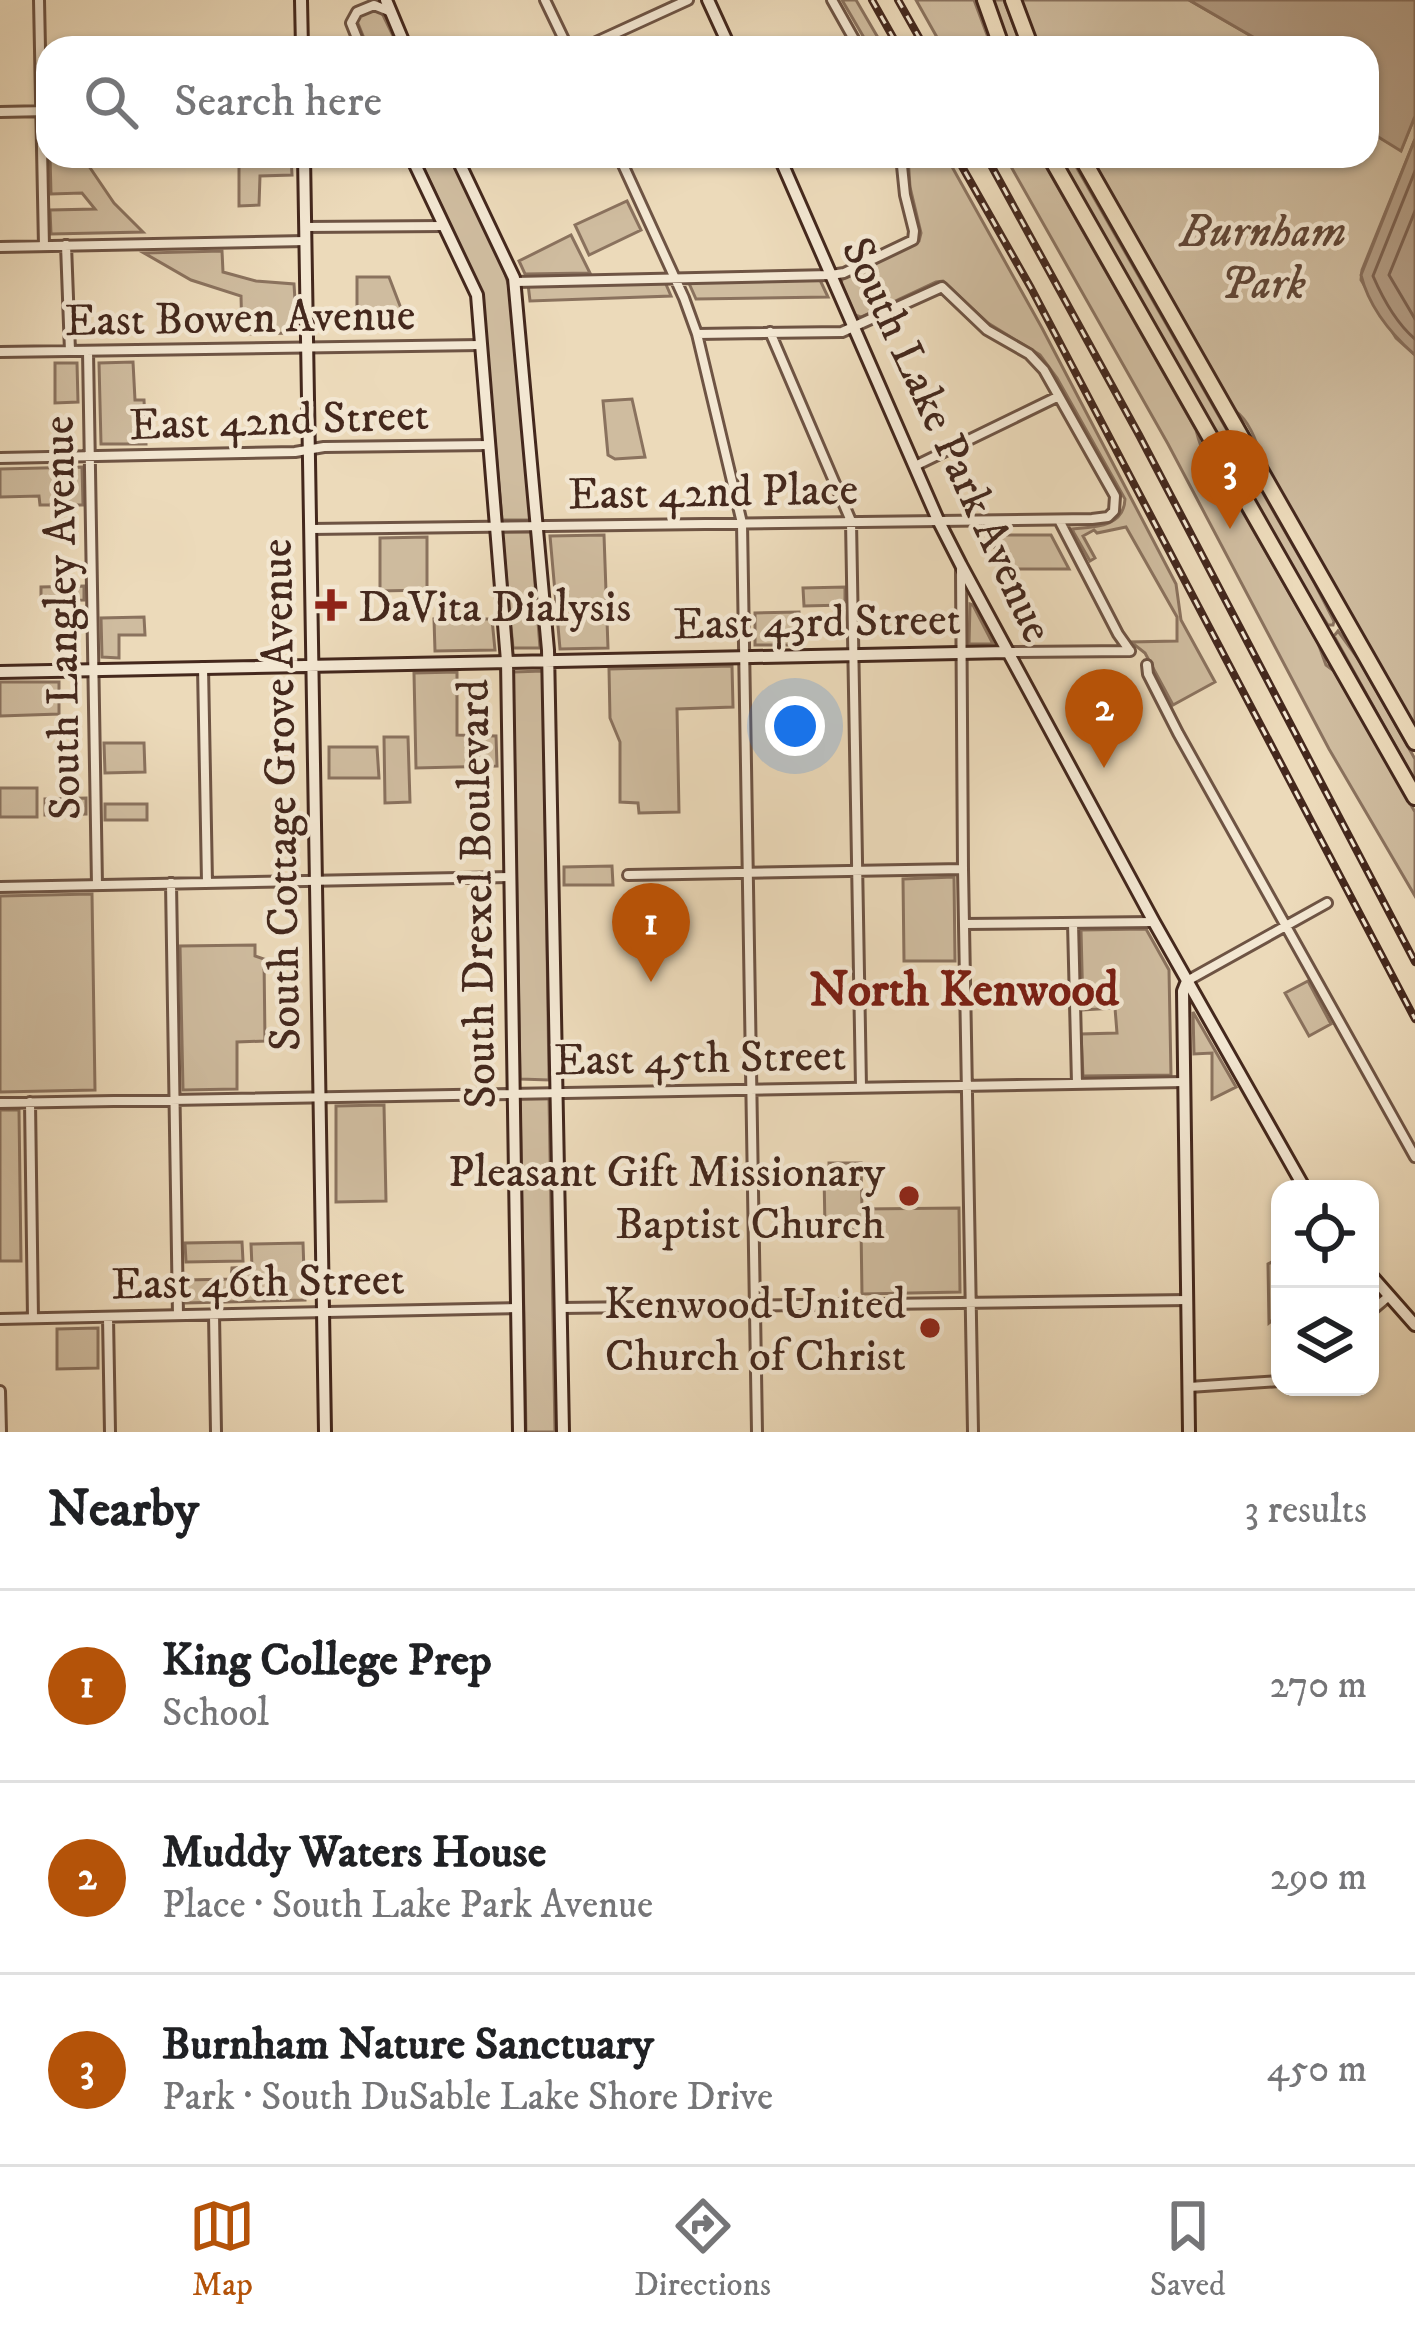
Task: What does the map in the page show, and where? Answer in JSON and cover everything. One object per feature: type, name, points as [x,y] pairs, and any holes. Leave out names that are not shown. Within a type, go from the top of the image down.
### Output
[{"type":"highway","points":[[985,0],[998,36]]},
{"type":"highway","points":[[1013,0],[1026,36]]},
{"type":"highway","points":[[1057,168],[1415,797]]},
{"type":"highway","points":[[1088,168],[1415,742]]},
{"type":"street","points":[[39,0],[41,36]]},
{"type":"street","points":[[301,0],[302,36]]},
{"type":"street","points":[[545,0],[562,36]]},
{"type":"street","points":[[610,36],[688,0]]},
{"type":"street","points":[[708,0],[724,36]]},
{"type":"street","points":[[832,0],[852,36]]},
{"type":"street","points":[[356,36],[351,23],[356,13],[379,5],[388,6],[401,36]]},
{"type":"street","points":[[0,112],[36,111]]},
{"type":"street","points":[[44,246],[45,168]]},
{"type":"street","name":"South Cottage Grove Avenue","points":[[304,168],[325,1432]]},
{"type":"street","name":"South Drexel Boulevard","points":[[417,168],[477,295],[507,661],[519,1432]]},
{"type":"street","name":"South Drexel Boulevard","points":[[462,168],[515,282],[549,661],[562,1432]]},
{"type":"street","points":[[624,168],[697,334],[742,523],[758,1432]]},
{"type":"street","name":"South Lake Park Avenue","points":[[784,168],[938,520],[1154,922],[1300,1180]]},
{"type":"street","points":[[515,282],[844,273],[909,243],[915,235],[902,168]]},
{"type":"street","points":[[305,226],[444,226]]},
{"type":"street","points":[[0,247],[305,241]]},
{"type":"street","name":"South Langley Avenue","points":[[66,245],[70,351]]},
{"type":"street","points":[[697,334],[842,332],[937,287],[947,290],[988,330],[1029,354],[1044,370],[1057,398],[915,466]]},
{"type":"street","points":[[770,332],[851,521],[861,1087]]},
{"type":"street","name":"East Bowen Avenue","points":[[0,352],[481,345]]},
{"type":"street","name":"South Langley Avenue","points":[[88,350],[97,885]]},
{"type":"street","name":"East 42nd Place","points":[[311,530],[1104,518],[1114,511],[1115,496],[1057,398]]},
{"type":"street","name":"East 42nd Street","points":[[0,458],[489,445]]},
{"type":"street","name":"East 43rd Street","points":[[0,672],[1130,650],[1059,519]]},
{"type":"street","points":[[961,565],[973,1432]]},
{"type":"street","points":[[1147,665],[1178,734],[1415,1157]]},
{"type":"street","points":[[203,667],[207,882]]},
{"type":"street","points":[[628,875],[963,869]]},
{"type":"street","points":[[0,887],[510,877]]},
{"type":"street","points":[[171,883],[178,1315]]},
{"type":"street","points":[[1189,1432],[1184,991],[1187,981],[1327,903]]},
{"type":"street","points":[[964,924],[1154,922]]},
{"type":"street","points":[[1073,923],[1077,1083]]},
{"type":"street","name":"East 45th Street","points":[[0,1102],[1184,1082]]},
{"type":"street","points":[[30,1102],[33,1318]]},
{"type":"street","points":[[1379,1284],[1415,1325]]},
{"type":"street","points":[[1379,1304],[1389,1295]]},
{"type":"street","points":[[561,1308],[1188,1300]]},
{"type":"street","name":"East 46th Street","points":[[0,1319],[518,1308]]},
{"type":"street","points":[[214,1314],[216,1432]]},
{"type":"street","points":[[108,1316],[110,1432]]},
{"type":"street","points":[[1189,1388],[1271,1382]]},
{"type":"street","points":[[0,1391],[1,1432]]},
{"type":"green space","points":[[842,0],[856,0],[877,36],[863,36]]},
{"type":"green space","points":[[916,0],[974,0],[988,36],[936,36]]},
{"type":"green space","points":[[993,0],[1004,0],[1018,36],[1006,36]]},
{"type":"green space","points":[[1021,0],[1189,0],[1251,36],[1034,36]]},
{"type":"green space","points":[[372,9],[381,11],[393,36],[363,36],[358,16]]},
{"type":"green space","name":"Burnham Park","points":[[1415,116],[1415,139],[1361,280],[1396,338],[1415,355],[1415,727],[1261,457],[1248,425],[1234,410],[1096,168],[1379,168],[1379,137],[1401,150]]},
{"type":"green space","points":[[50,168],[90,168],[114,203],[143,232],[51,234],[50,210],[95,209],[82,193],[51,194]]},
{"type":"green space","points":[[239,168],[292,168],[292,175],[260,176],[259,205],[239,206]]},
{"type":"green space","points":[[424,168],[456,168],[504,270],[510,290],[531,520],[502,520],[482,293]]},
{"type":"green space","points":[[909,168],[953,168],[1176,584],[1181,620],[1215,682],[1173,705],[1145,653],[1131,642],[1177,641],[1177,617],[1126,527],[1094,530],[1083,536],[1095,558],[1090,561],[1074,533],[1072,529],[1114,520],[1125,499],[1040,355],[988,323],[943,281],[861,317],[855,315],[841,283],[843,277],[919,241]]},
{"type":"green space","name":"Burnham Park","points":[[1012,168],[1047,168],[1196,430],[1208,462],[1222,476],[1326,665],[1334,671],[1415,812],[1415,896],[1329,749],[1168,444]]},
{"type":"green space","points":[[1065,168],[1077,168],[1315,584],[1333,625],[1328,625]]},
{"type":"green space","points":[[627,201],[641,230],[589,255],[575,225]]},
{"type":"green space","points":[[571,235],[590,273],[525,274],[519,261]]},
{"type":"green space","points":[[222,251],[223,272],[294,284],[297,333],[242,334],[241,296],[191,280],[144,253]]},
{"type":"green space","points":[[357,277],[389,277],[402,311],[357,312]]},
{"type":"green space","points":[[820,280],[828,297],[696,299],[688,281]]},
{"type":"green space","points":[[665,282],[671,296],[530,301],[528,284]]},
{"type":"green space","points":[[133,362],[135,400],[144,400],[146,444],[101,444],[99,363]]},
{"type":"green space","points":[[55,363],[77,363],[78,402],[55,403]]},
{"type":"green space","points":[[632,399],[645,457],[615,459],[608,455],[603,401]]},
{"type":"green space","points":[[82,467],[83,505],[40,505],[39,496],[0,497],[0,469]]},
{"type":"green space","points":[[502,532],[531,532],[540,648],[513,648]]},
{"type":"green space","points":[[604,535],[608,648],[560,649],[550,536]]},
{"type":"green space","points":[[988,535],[1051,535],[1069,569],[1006,569]]},
{"type":"green space","points":[[427,537],[427,590],[380,591],[380,538]]},
{"type":"green space","points":[[84,586],[84,600],[41,601],[41,587]]},
{"type":"green space","points":[[845,587],[845,605],[804,606],[803,588]]},
{"type":"green space","points":[[973,605],[993,644],[969,644]]},
{"type":"green space","points":[[799,612],[800,645],[755,645],[755,613]]},
{"type":"green space","points":[[144,617],[145,635],[119,635],[119,658],[102,657],[101,618]]},
{"type":"green space","points":[[434,619],[492,619],[495,650],[435,651]]},
{"type":"green space","points":[[1338,631],[1415,759],[1415,781],[1334,636]]},
{"type":"green space","points":[[732,666],[733,707],[677,709],[679,812],[639,813],[638,803],[620,802],[620,742],[610,718],[609,669]]},
{"type":"green space","points":[[543,671],[549,1080],[520,1079],[513,672]]},
{"type":"green space","points":[[457,672],[457,735],[496,736],[497,766],[416,768],[414,673]]},
{"type":"green space","points":[[0,682],[59,682],[59,714],[0,716]]},
{"type":"green space","points":[[384,737],[408,737],[410,802],[385,803]]},
{"type":"green space","points":[[104,743],[144,743],[145,772],[105,773]]},
{"type":"green space","points":[[329,747],[377,747],[379,778],[329,778]]},
{"type":"green space","points":[[0,788],[37,788],[37,817],[0,817]]},
{"type":"green space","points":[[86,798],[86,814],[45,815],[45,799]]},
{"type":"green space","points":[[105,804],[147,804],[147,820],[105,820]]},
{"type":"green space","points":[[612,866],[613,885],[564,885],[564,867]]},
{"type":"green space","points":[[954,877],[955,961],[904,961],[903,879]]},
{"type":"green space","points":[[92,894],[95,1090],[0,1092],[0,896]]},
{"type":"green space","points":[[1146,929],[1169,970],[1171,1075],[1083,1076],[1081,1034],[1117,1033],[1115,1008],[1083,1010],[1081,930]]},
{"type":"green space","points":[[255,945],[255,956],[264,959],[265,1041],[237,1042],[237,1089],[183,1090],[180,946]]},
{"type":"green space","points":[[1308,981],[1331,1024],[1309,1036],[1285,993]]},
{"type":"green space","points":[[1193,1012],[1236,1087],[1212,1099],[1212,1053],[1194,1054]]},
{"type":"green space","points":[[520,1098],[549,1098],[555,1432],[526,1432]]},
{"type":"green space","points":[[384,1105],[386,1201],[336,1202],[336,1106]]},
{"type":"green space","points":[[0,1110],[19,1110],[21,1261],[0,1261]]},
{"type":"green space","points":[[829,1163],[861,1163],[862,1209],[959,1208],[960,1292],[862,1294],[861,1228],[825,1228],[824,1174],[829,1174]]},
{"type":"green space","points":[[242,1242],[243,1261],[186,1262],[185,1243]]},
{"type":"green space","points":[[303,1243],[305,1300],[186,1303],[185,1280],[231,1279],[232,1268],[252,1267],[251,1244]]},
{"type":"green space","points":[[1271,1262],[1269,1323],[1268,1264]]},
{"type":"green space","points":[[98,1328],[98,1368],[57,1369],[57,1329]]},
{"type":"water","points":[[1189,0],[1415,0],[1415,116],[1401,151],[1379,137],[1379,36],[1251,36]]},
{"type":"water","points":[[1415,139],[1415,355],[1382,319],[1361,275]]},
{"type":"railway","points":[[872,0],[892,36]]},
{"type":"railway","points":[[898,0],[918,36]]},
{"type":"railway","points":[[963,168],[1031,288],[1415,1019]]},
{"type":"railway","points":[[993,168],[1139,435],[1415,962]]},
{"type":"place","name":"Burnham Nature Sanctuary","points":[[1230,529]]},
{"type":"place","name":"DaVita Dialysis","points":[[331,605]]},
{"type":"place","name":"Muddy Waters House","points":[[1104,768]]},
{"type":"place","name":"King College Prep","points":[[651,982]]},
{"type":"place","name":"Pleasant Gift Missionary Baptist Church","points":[[909,1196]]},
{"type":"place","name":"Kenwood United Church of Christ","points":[[930,1328]]},
{"type":"district","name":"North Kenwood","points":[[964,988]]}]
